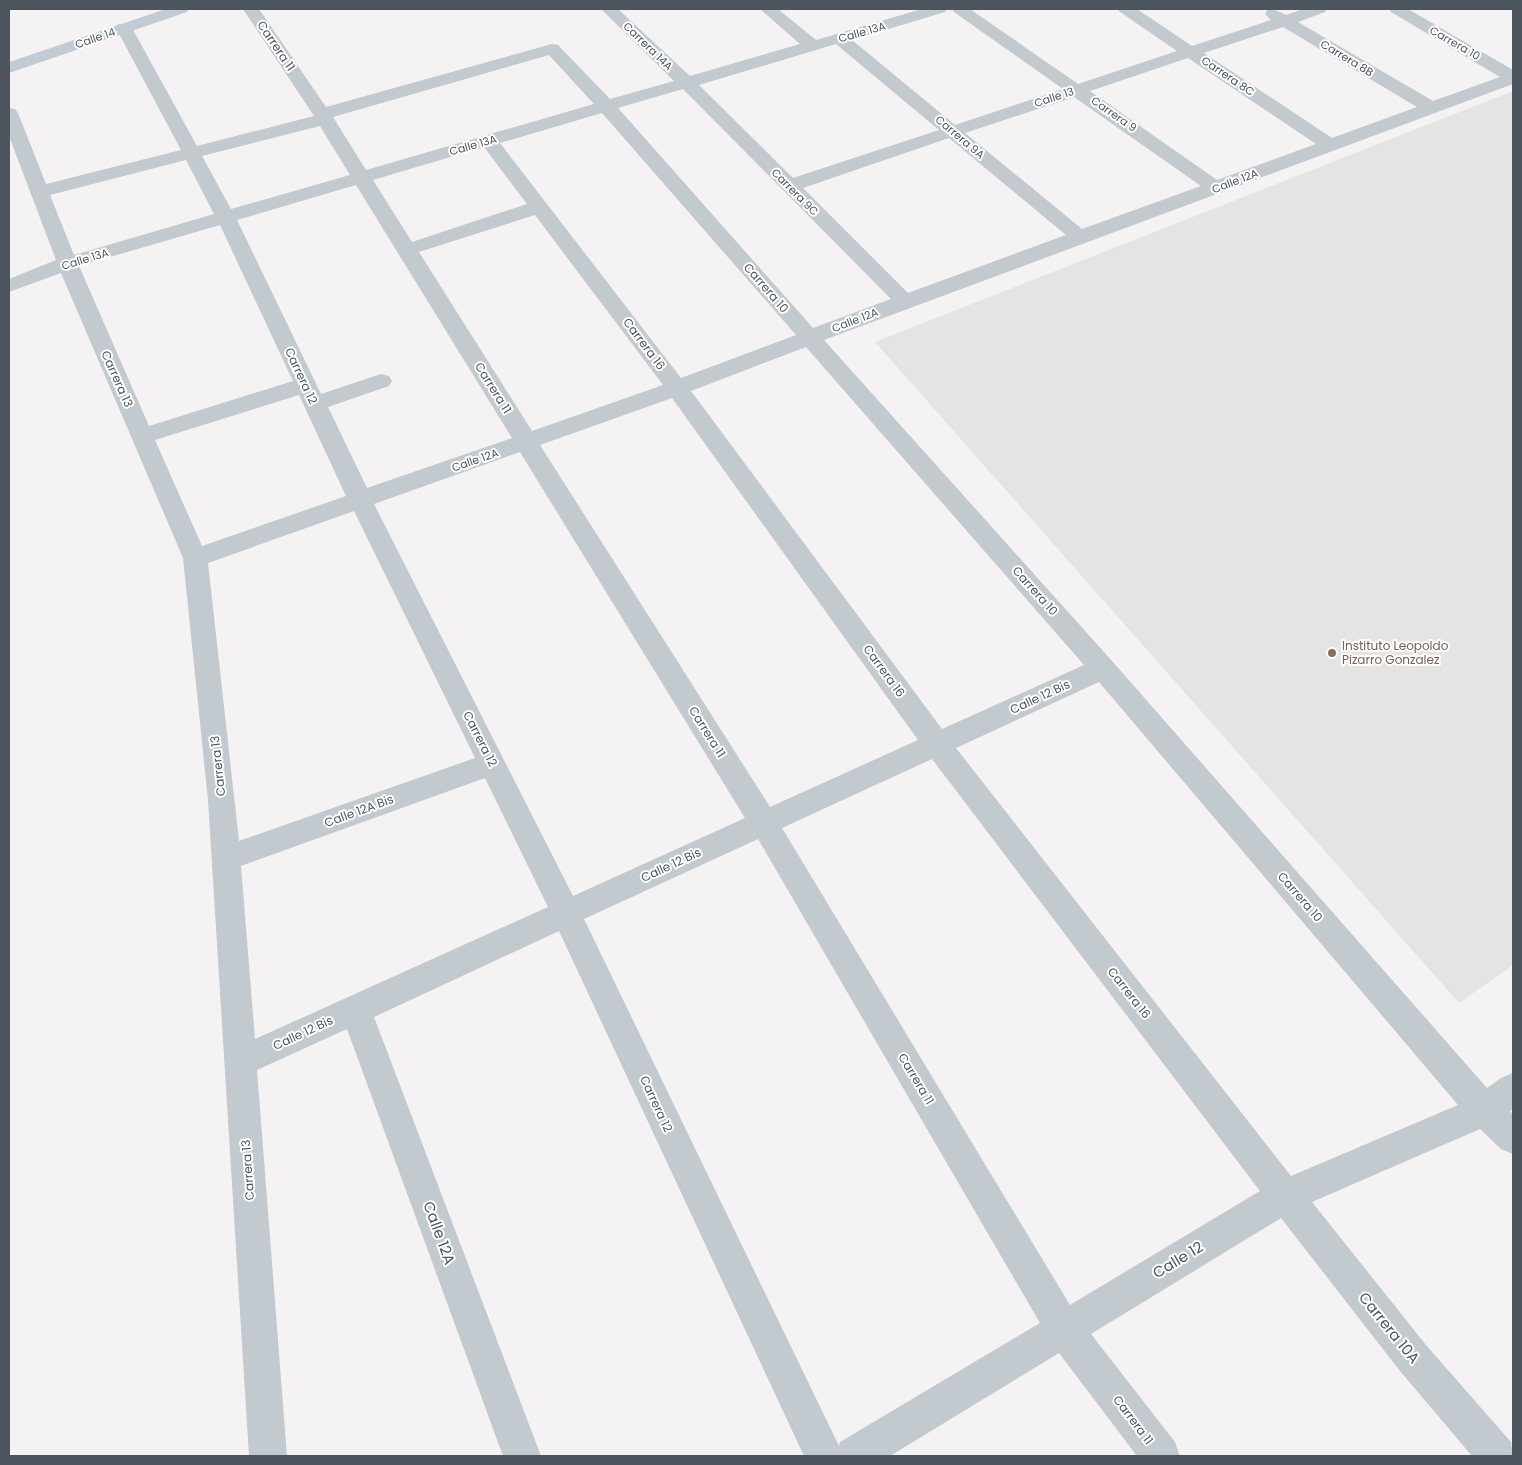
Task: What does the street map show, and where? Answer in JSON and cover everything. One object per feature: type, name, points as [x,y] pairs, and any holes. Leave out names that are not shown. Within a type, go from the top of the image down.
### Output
[{"type":"street","name":"Calle 14","points":[[9,68],[182,9]]},
{"type":"street","name":"Carrera 11","points":[[251,9],[324,116],[764,823],[1064,1329],[1161,1456]]},
{"type":"street","name":"Carrera 14A","points":[[609,9],[687,83]]},
{"type":"street","points":[[768,9],[813,46]]},
{"type":"street","name":"Calle 13A","points":[[9,286],[67,263],[813,46],[904,13],[940,9]]},
{"type":"street","name":"Carrera 9","points":[[960,9],[1078,89],[1216,188]]},
{"type":"street","name":"Carrera 8C","points":[[1126,9],[1330,145]]},
{"type":"street","name":"Carrera 8B","points":[[1263,9],[1432,108]]},
{"type":"street","name":"Calle 13","points":[[789,186],[1319,9]]},
{"type":"street","name":"Carrera 10","points":[[1397,9],[1513,78]]},
{"type":"street","name":"Carrera 12","points":[[124,28],[226,217],[360,499],[566,913],[824,1456]]},
{"type":"street","name":"Carrera 9A","points":[[839,38],[1080,237]]},
{"type":"street","name":"Carrera 10","points":[[324,116],[552,49],[607,107],[1103,668],[1484,1110],[1513,1137]]},
{"type":"street","name":"Calle 12A","points":[[195,558],[677,388],[905,301],[1513,78]]},
{"type":"street","name":"Carrera 9C","points":[[687,83],[905,301]]},
{"type":"street","name":"Carrera 13","points":[[9,114],[67,263],[195,558],[222,800],[268,1456]]},
{"type":"street","points":[[39,192],[192,153],[324,116]]},
{"type":"street","name":"Carrera 16","points":[[489,141],[677,388],[937,744],[1285,1196]]},
{"type":"street","points":[[406,250],[539,207]]},
{"type":"street","points":[[142,436],[310,394],[381,381]]},
{"type":"street","name":"Calle 12 Bis","points":[[240,1062],[1103,668]]},
{"type":"street","name":"Calle 12A Bis","points":[[226,859],[492,764]]},
{"type":"street","name":"Calle 12A","points":[[355,1009],[522,1456]]},
{"type":"street","name":"Calle 12","points":[[854,1456],[1285,1196],[1484,1110],[1513,1089]]},
{"type":"street","name":"Carrera 10A","points":[[1285,1196],[1413,1358],[1497,1456]]},
{"type":"shaded area","name":"Instituto Leopoldo Pizarro Gonzalez","points":[[1513,91],[1513,965],[1459,1003],[875,342]]},
{"type":"place","name":"Instituto Leopoldo Pizarro Gonzalez","points":[[1332,653]]}]
